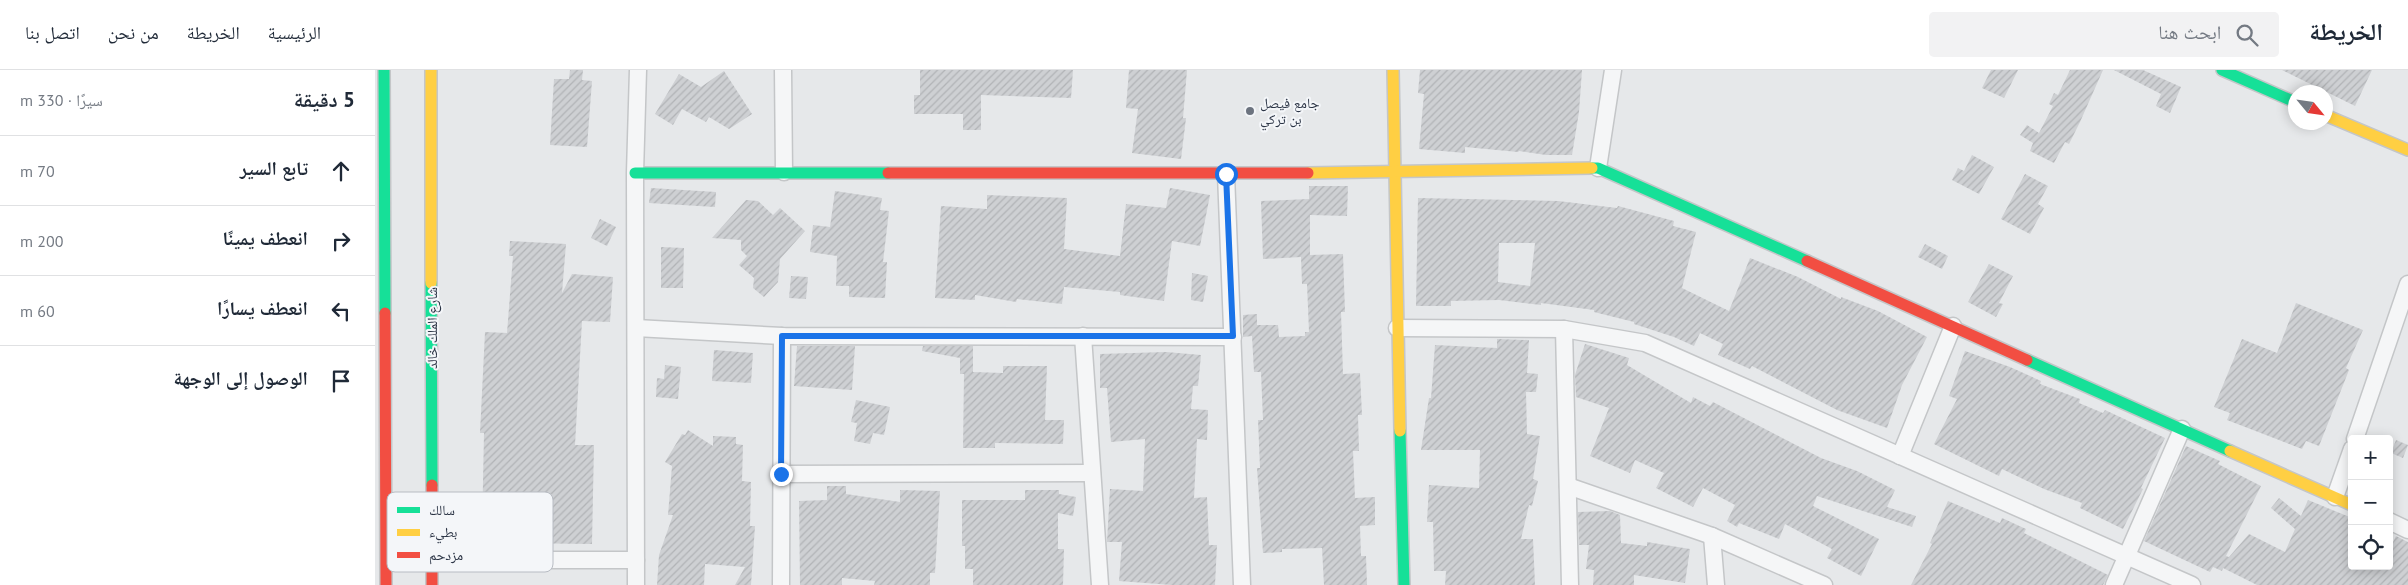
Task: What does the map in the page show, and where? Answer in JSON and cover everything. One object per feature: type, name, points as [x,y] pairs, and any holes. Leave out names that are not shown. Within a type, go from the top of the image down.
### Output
[{"type":"street","points":[[384,70],[380,345],[386,585]]},
{"type":"street","name":"شارع الملك خالد","points":[[431,70],[432,492]]},
{"type":"street","points":[[636,585],[635,173],[638,70]]},
{"type":"street","points":[[783,70],[785,172]]},
{"type":"street","points":[[1393,70],[1397,328],[1404,585]]},
{"type":"street","points":[[1598,168],[1613,70]]},
{"type":"street","points":[[2222,70],[2288,99]]},
{"type":"street","points":[[2333,117],[2408,150]]},
{"type":"street","points":[[635,173],[1226,174],[1394,173],[1598,168],[2348,503]]},
{"type":"street","points":[[1226,174],[1242,585]]},
{"type":"street","points":[[2356,435],[2408,284]]},
{"type":"street","points":[[1899,456],[1953,326]]},
{"type":"street","points":[[636,328],[782,336],[1233,336]]},
{"type":"street","points":[[1397,328],[1564,329],[1645,343],[2192,585]]},
{"type":"street","points":[[1564,329],[1570,585]]},
{"type":"street","points":[[781,585],[782,336]]},
{"type":"street","points":[[1083,336],[1099,585]]},
{"type":"street","points":[[2114,585],[2125,556],[2182,429]]},
{"type":"street","points":[[2335,497],[2348,460]]},
{"type":"street","points":[[781,474],[1092,473]]},
{"type":"street","points":[[1568,486],[1712,536],[1824,585]]},
{"type":"street","points":[[2393,523],[2408,530]]},
{"type":"street","points":[[1712,536],[1716,585]]},
{"type":"street","points":[[553,560],[636,560]]},
{"type":"street","name":"شارع الملك خالد","points":[[432,572],[432,585]]},
{"type":"building","points":[[570,70],[583,70],[582,80],[592,81],[587,147],[550,145],[554,79],[569,79]]},
{"type":"building","points":[[920,70],[1073,70],[1071,98],[981,95],[981,130],[963,130],[963,114],[914,114],[914,95],[920,95]]},
{"type":"building","points":[[1129,70],[1187,70],[1183,118],[1186,118],[1181,159],[1132,153],[1138,109],[1126,108]]},
{"type":"building","points":[[1420,70],[1582,70],[1579,112],[1572,155],[1546,155],[1465,147],[1465,153],[1419,149],[1424,94],[1418,93]]},
{"type":"building","points":[[1991,70],[2018,70],[2004,98],[1982,88]]},
{"type":"building","points":[[2070,70],[2103,70],[2069,144],[2065,142],[2054,163],[2030,151],[2033,143],[2020,135],[2027,125],[2039,133],[2053,106],[2049,104],[2054,93],[2058,95]]},
{"type":"building","points":[[2114,70],[2143,70],[2181,87],[2170,113],[2156,106],[2161,94]]},
{"type":"building","points":[[2282,70],[2372,70],[2355,106],[2333,95],[2333,85],[2312,85]]},
{"type":"building","points":[[724,71],[752,114],[729,129],[709,117],[706,122],[682,109],[673,125],[655,114],[679,74],[701,87]]},
{"type":"building","points":[[1972,155],[1994,167],[1979,194],[1952,180],[1958,168],[1964,171]]},
{"type":"building","points":[[2025,174],[2048,186],[2038,204],[2044,208],[2030,234],[2001,219]]},
{"type":"building","points":[[1309,186],[1348,186],[1347,216],[1310,215],[1310,255],[1343,254],[1345,312],[1341,312],[1343,374],[1360,373],[1362,415],[1358,415],[1359,451],[1353,451],[1355,498],[1375,497],[1375,525],[1360,526],[1361,556],[1366,556],[1367,585],[1324,585],[1322,548],[1282,549],[1282,552],[1263,553],[1257,468],[1260,468],[1258,420],[1263,420],[1261,372],[1254,372],[1252,336],[1243,337],[1243,315],[1257,314],[1257,325],[1278,325],[1279,337],[1305,336],[1305,332],[1309,332],[1307,284],[1302,284],[1301,257],[1263,259],[1261,201],[1309,199]]},
{"type":"building","points":[[651,188],[716,192],[715,207],[649,203]]},
{"type":"building","points":[[1170,188],[1210,195],[1200,246],[1172,241],[1164,301],[1120,295],[1120,292],[1064,287],[1062,304],[1017,299],[1016,302],[975,295],[975,300],[935,298],[941,206],[987,209],[987,195],[1067,198],[1064,249],[1120,256],[1126,204],[1166,208]]},
{"type":"building","points":[[835,191],[882,198],[880,210],[889,211],[883,262],[887,262],[885,298],[849,297],[849,286],[836,286],[837,256],[810,252],[813,225],[830,227]]},
{"type":"building","points":[[1418,198],[1558,201],[1617,208],[1618,206],[1674,221],[1673,226],[1696,232],[1682,288],[1729,311],[1750,258],[1798,277],[1841,299],[1841,297],[1878,311],[1927,337],[1902,385],[1887,428],[1837,410],[1752,366],[1750,369],[1718,355],[1723,344],[1700,333],[1694,346],[1674,337],[1634,324],[1634,322],[1594,312],[1594,310],[1541,303],[1541,305],[1499,300],[1451,301],[1451,306],[1416,306]],"holes":[[[1499,243],[1535,243],[1530,286],[1498,282]]]},
{"type":"building","points":[[746,200],[758,201],[773,215],[780,208],[805,231],[780,259],[778,282],[764,297],[753,288],[754,278],[739,265],[747,256],[741,250],[741,240],[712,238]]},
{"type":"building","points":[[600,219],[616,227],[607,246],[591,238]]},
{"type":"building","points":[[510,241],[566,244],[562,293],[572,274],[613,277],[610,322],[582,321],[575,445],[594,445],[592,544],[553,544],[553,492],[483,492],[484,433],[480,433],[485,332],[507,333],[513,256],[509,256]]},
{"type":"building","points":[[1925,244],[1948,256],[1942,269],[1918,257]]},
{"type":"building","points":[[661,247],[684,248],[683,288],[661,288]]},
{"type":"building","points":[[1989,264],[2013,276],[1999,303],[2003,304],[1996,317],[1968,302]]},
{"type":"building","points":[[1192,273],[1208,276],[1203,302],[1191,300]]},
{"type":"building","points":[[791,276],[808,277],[806,299],[789,298]]},
{"type":"building","points":[[2296,303],[2363,330],[2346,368],[2349,370],[2319,446],[2306,441],[2302,449],[2227,420],[2230,413],[2214,407],[2242,339],[2277,353]]},
{"type":"building","points":[[1497,339],[1529,340],[1527,373],[1538,374],[1536,392],[1526,392],[1527,434],[1540,436],[1533,479],[1538,481],[1532,506],[1529,505],[1521,539],[1533,539],[1535,585],[1445,585],[1446,571],[1434,571],[1433,522],[1427,522],[1429,485],[1479,488],[1480,450],[1421,450],[1429,398],[1431,398],[1435,345],[1497,348]]},
{"type":"building","points":[[1585,344],[1629,358],[1627,365],[1691,403],[1693,397],[1710,406],[1713,402],[1821,458],[1857,471],[1895,490],[1887,507],[1916,516],[1912,527],[1817,496],[1813,506],[1879,539],[1861,576],[1827,558],[1832,549],[1785,524],[1779,539],[1739,523],[1737,527],[1727,521],[1735,505],[1703,488],[1693,507],[1656,488],[1664,473],[1635,460],[1630,473],[1590,456],[1609,408],[1576,397],[1575,375]]},
{"type":"building","points":[[797,346],[855,346],[852,390],[794,386]]},
{"type":"building","points":[[923,346],[973,346],[973,372],[1003,373],[1003,366],[1047,366],[1045,420],[1064,420],[1063,444],[995,443],[995,448],[963,448],[964,374],[960,374],[960,358],[922,351]]},
{"type":"building","points":[[714,350],[753,353],[751,383],[712,381]]},
{"type":"building","points":[[1965,351],[2010,367],[2041,381],[2040,384],[2080,399],[2079,403],[2103,413],[2105,410],[2165,438],[2123,529],[2080,508],[2082,503],[2044,489],[2002,469],[1999,476],[1934,444],[1957,399],[1949,396]]},
{"type":"building","points":[[1166,352],[1201,355],[1198,386],[1193,386],[1191,409],[1208,410],[1207,440],[1197,439],[1194,498],[1207,497],[1209,545],[1217,545],[1215,585],[1172,585],[1119,581],[1122,542],[1107,542],[1110,489],[1143,491],[1145,439],[1111,442],[1107,388],[1100,388],[1100,354]]},
{"type":"building","points":[[665,365],[681,367],[678,399],[656,397],[657,378],[664,379]]},
{"type":"building","points":[[856,400],[890,407],[884,435],[873,433],[870,444],[854,441],[857,423],[851,422]]},
{"type":"building","points":[[688,430],[713,446],[713,436],[736,437],[736,444],[743,445],[742,481],[751,482],[750,526],[755,526],[751,585],[735,585],[745,567],[705,564],[704,585],[657,585],[659,555],[673,515],[668,515],[672,466],[665,462],[682,434],[685,435]]},
{"type":"building","points":[[2396,440],[2408,445],[2403,458],[2393,454]]},
{"type":"building","points":[[2186,446],[2220,461],[2218,464],[2261,486],[2226,556],[2229,557],[2249,534],[2285,552],[2295,529],[2271,508],[2279,498],[2301,516],[2308,500],[2348,516],[2348,570],[2393,570],[2393,542],[2396,536],[2408,542],[2408,585],[2257,585],[2223,568],[2222,571],[2213,567],[2210,572],[2144,541]]},
{"type":"building","points":[[827,486],[846,486],[846,494],[900,502],[900,490],[940,491],[935,573],[930,573],[930,585],[874,585],[875,581],[842,578],[842,585],[800,585],[799,501],[827,500]]},
{"type":"building","points":[[1025,490],[1059,490],[1059,494],[1076,497],[1073,516],[1058,513],[1058,549],[1064,549],[1063,585],[973,585],[973,569],[965,569],[965,546],[962,546],[962,500],[1025,500]]},
{"type":"building","points":[[1948,501],[2000,523],[2002,518],[2026,529],[2024,533],[2108,575],[2103,585],[1911,585],[1932,544],[1930,543]]},
{"type":"building","points":[[1610,511],[1620,515],[1621,543],[1647,546],[1647,542],[1690,549],[1685,583],[1634,575],[1634,585],[1593,585],[1594,570],[1586,569],[1589,545],[1579,545],[1578,512]]},
{"type":"traffic: fast","points":[[384,70],[385,313]]},
{"type":"traffic: fast","points":[[2222,70],[2288,99]]},
{"type":"traffic: fast","points":[[1592,168],[1598,168],[1807,261]]},
{"type":"traffic: fast","points":[[635,173],[888,173]]},
{"type":"traffic: fast","points":[[431,283],[432,485]]},
{"type":"traffic: fast","points":[[2027,360],[2230,451]]},
{"type":"traffic: fast","points":[[1400,431],[1404,585]]},
{"type":"traffic: slow","points":[[431,70],[431,283]]},
{"type":"traffic: slow","points":[[1393,70],[1400,431]]},
{"type":"traffic: slow","points":[[2333,118],[2408,150]]},
{"type":"traffic: slow","points":[[1308,173],[1592,168]]},
{"type":"traffic: slow","points":[[2230,451],[2348,503]]},
{"type":"traffic: jam","points":[[888,173],[1308,173]]},
{"type":"traffic: jam","points":[[1807,261],[2027,360]]},
{"type":"traffic: jam","points":[[385,313],[386,585]]},
{"type":"traffic: jam","points":[[432,485],[432,492]]},
{"type":"traffic: jam","points":[[432,572],[432,585]]},
{"type":"place","name":"جامع فيصل بن تركي","points":[[1250,111]]},
{"type":"route","points":[[781,474],[782,336],[1233,336],[1226,174]]}]
